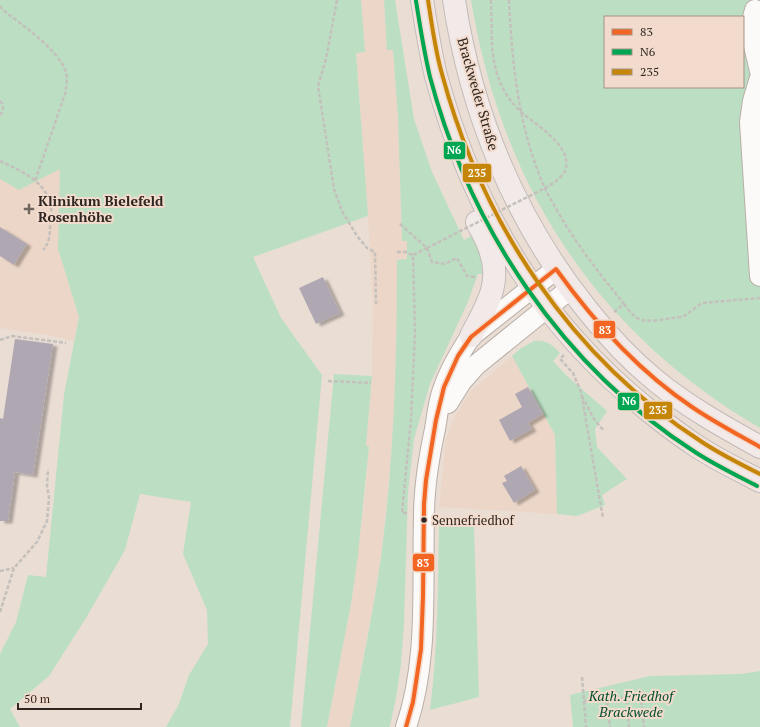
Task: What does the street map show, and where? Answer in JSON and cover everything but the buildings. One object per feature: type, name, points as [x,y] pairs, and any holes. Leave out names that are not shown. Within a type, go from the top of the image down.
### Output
[{"type":"main road","points":[[422,0],[436,75],[454,135],[472,181],[488,214],[517,266],[532,288],[577,344],[609,377],[641,404],[697,446],[730,466],[760,481]]},
{"type":"main road","name":"Brackweder Straße","points":[[454,0],[462,48],[470,80],[496,156],[526,220],[556,269],[607,335],[630,359],[683,401],[760,447]]},
{"type":"main road","points":[[436,75],[440,136],[458,184],[489,247],[496,274],[488,303],[471,336]]},
{"type":"street","points":[[753,8],[750,29],[760,71]]},
{"type":"street","points":[[760,78],[753,101],[750,122],[760,276]]},
{"type":"street","points":[[406,727],[413,704],[422,632],[424,514],[427,478],[432,439],[442,395],[453,365],[471,336],[556,269]]},
{"type":"street","points":[[432,439],[450,398],[461,382],[476,365],[570,289]]},
{"type":"path","points":[[337,0],[326,59],[318,86],[334,189],[342,211],[357,236],[367,248],[375,252],[376,304]]},
{"type":"path","points":[[397,252],[406,252],[413,255],[549,186],[565,172],[567,162],[564,151],[556,140],[516,106],[506,93],[498,77],[494,65],[492,45],[491,0]]},
{"type":"path","points":[[509,0],[513,69],[518,101],[529,145],[543,184],[562,219],[594,266],[633,316],[645,321],[680,317],[686,315],[702,303],[760,298]]},
{"type":"path","points":[[0,6],[3,10],[31,31],[53,52],[66,72],[67,80],[65,94],[35,181]]},
{"type":"path","points":[[0,102],[2,103],[3,109],[0,116]]},
{"type":"path","points":[[0,161],[23,172],[41,186],[51,208],[49,238],[47,245],[43,250]]},
{"type":"path","points":[[400,224],[427,248],[432,262],[445,264],[457,258],[467,276],[478,278]]},
{"type":"path","points":[[410,514],[402,513],[411,419],[415,333],[413,255]]},
{"type":"path","points":[[614,312],[624,304]]},
{"type":"path","points":[[0,340],[12,336],[66,342]]},
{"type":"path","points":[[565,355],[560,359],[573,373],[594,419],[604,431]]},
{"type":"path","points":[[328,380],[371,384]]},
{"type":"path","points":[[581,392],[603,518]]},
{"type":"path","points":[[0,612],[14,568],[37,542],[47,521],[49,498],[47,486],[48,469]]},
{"type":"path","points":[[0,571],[14,568]]},
{"type":"path","points":[[582,677],[586,727]]},
{"type":"path","points":[[640,689],[644,727]]},
{"type":"path","points":[[584,701],[620,697],[625,699],[629,727]]},
{"type":"path","points":[[603,699],[607,702],[610,727]]},
{"type":"shaded area","name":"Klinikum Bielefeld Rosenhöhe","points":[[0,0],[107,34],[58,249],[79,317],[74,341],[48,335],[0,328]]},
{"type":"shaded area","points":[[361,0],[384,0],[387,49],[393,49],[398,118],[402,241],[407,241],[407,260],[398,260],[395,409],[381,556],[373,605],[350,727],[327,727],[351,604],[364,506],[369,446],[366,446],[372,376],[373,304],[356,53],[365,52]]},
{"type":"shaded area","points":[[512,356],[555,435],[557,514],[439,507],[446,439],[454,418],[471,391]]},
{"type":"green space","points":[[0,0],[361,0],[365,52],[356,53],[368,216],[253,257],[281,318],[322,375],[290,727],[166,727],[179,704],[189,675],[208,644],[207,610],[183,554],[191,502],[140,494],[125,550],[86,618],[49,676],[10,709],[20,727],[0,727],[0,654],[16,622],[28,575],[46,577],[64,395],[79,317],[58,249],[60,169],[19,190],[0,179]]},
{"type":"green space","points":[[384,0],[395,0],[414,119],[432,172],[464,240],[471,236],[476,245],[482,259],[483,269],[482,274],[478,274],[467,304],[430,384],[414,439],[408,492],[404,624],[401,664],[390,726],[350,727],[371,621],[381,557],[392,446],[397,260],[407,259],[407,241],[402,241],[398,118],[393,50],[387,50]]},
{"type":"green space","points":[[471,0],[760,0],[760,428],[702,390],[650,347],[605,300],[566,248],[533,192],[506,132],[486,68]]},
{"type":"green space","points":[[534,341],[546,342],[552,345],[560,353],[553,361],[566,375],[607,411],[595,429],[597,447],[627,479],[602,495],[605,505],[577,516],[557,514],[555,435],[512,356],[520,349]]},
{"type":"green space","points":[[334,374],[372,376],[366,446],[369,446],[358,555],[351,604],[327,727],[301,727]]},
{"type":"green space","points":[[439,523],[474,525],[479,697],[430,710],[436,639]]},
{"type":"green space","name":"Kath. Friedhof Brackwede","points":[[760,671],[760,727],[573,727],[570,695],[650,676],[741,674]]},
{"type":"transit line","name":"235","points":[[428,0],[442,74],[459,129],[481,183],[507,234],[538,282],[573,328],[612,370],[655,408],[702,442],[730,459],[760,474]]},
{"type":"transit line","name":"N6","points":[[416,1],[430,77],[447,133],[470,187],[496,240],[528,289],[563,336],[603,379],[647,418],[703,457],[757,486]]},
{"type":"transit line","name":"83","points":[[406,727],[413,702],[421,649],[424,504],[426,480],[436,420],[444,387],[458,356],[471,337],[556,269],[570,289],[601,326],[653,377],[672,393],[700,412],[760,447]]},
{"type":"place","name":"Klinikum Bielefeld Rosenhöhe","points":[[29,209]]},
{"type":"place","name":"Sennefriedhof","points":[[424,520]]}]
